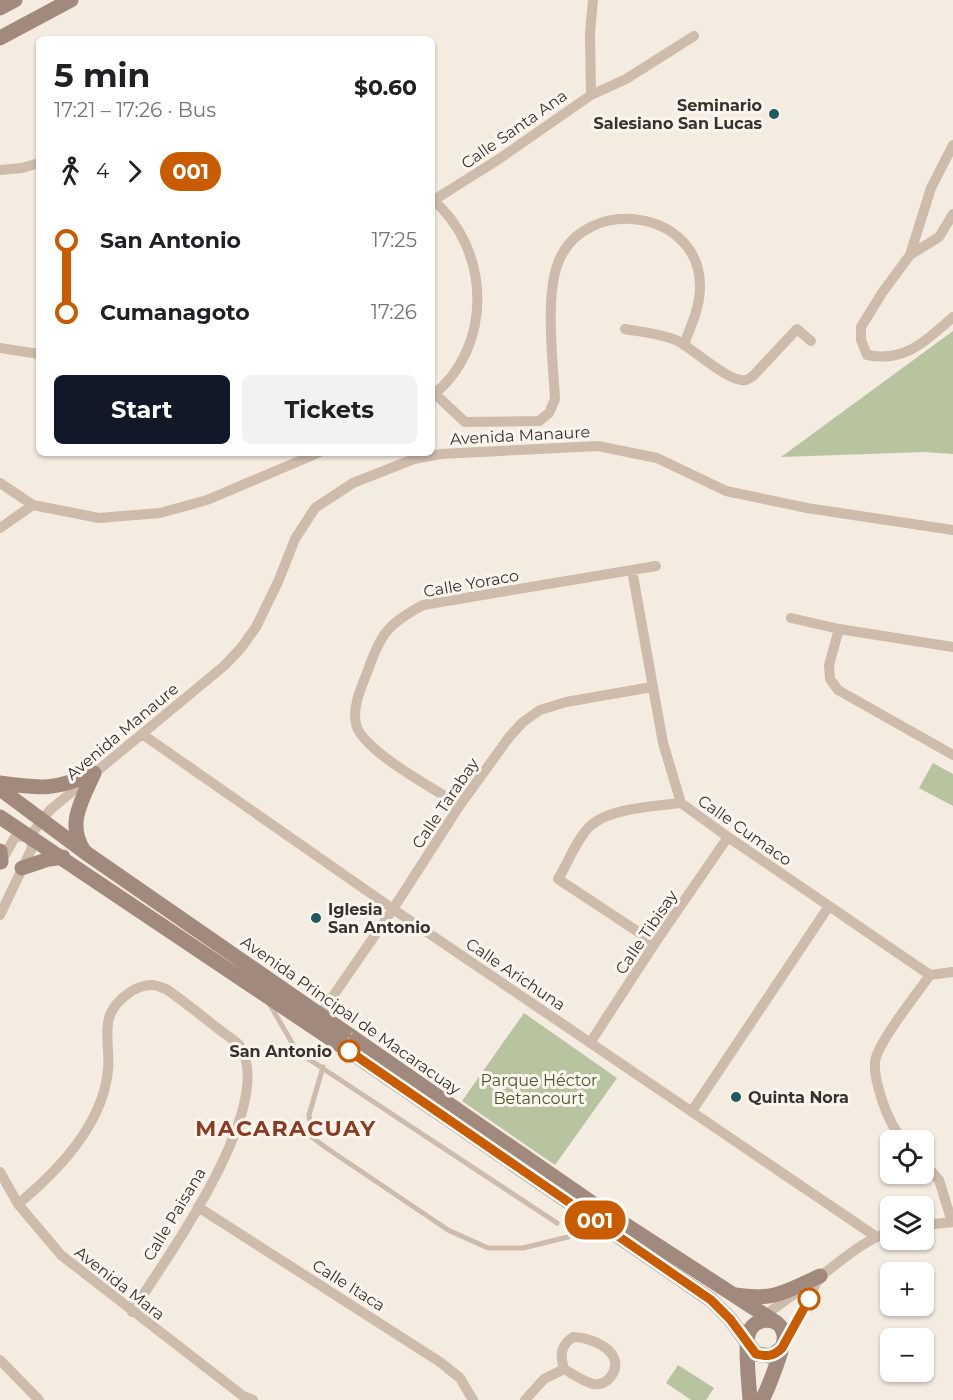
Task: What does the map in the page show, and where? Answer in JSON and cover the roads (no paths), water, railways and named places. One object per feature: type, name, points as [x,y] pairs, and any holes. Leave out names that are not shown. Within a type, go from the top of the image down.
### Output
[{"type":"street","points":[[0,9],[15,0]]},
{"type":"street","points":[[0,38],[71,0]]},
{"type":"street","name":"Calle Santa Ana","points":[[435,199],[499,159],[591,95],[590,33],[593,0]]},
{"type":"street","points":[[591,95],[626,79],[694,36]]},
{"type":"street","points":[[953,145],[931,188],[910,255],[861,327],[861,340],[867,355],[892,357],[921,345],[953,317]]},
{"type":"street","points":[[0,170],[36,164]]},
{"type":"street","points":[[435,202],[447,212],[464,238],[475,277],[477,316],[473,337],[464,358],[435,394]]},
{"type":"street","points":[[910,255],[939,237],[953,213]]},
{"type":"street","points":[[435,396],[465,422],[539,421],[549,413],[555,399],[551,302],[552,282],[558,263],[565,247],[577,233],[617,219],[638,219],[659,224],[676,234],[688,248],[698,267],[700,287],[699,303],[684,344]]},
{"type":"street","points":[[625,329],[672,339],[684,344],[695,354],[735,379],[744,381],[753,376],[797,329],[811,341]]},
{"type":"street","points":[[0,348],[36,354]]},
{"type":"street","name":"Avenida Manaure","points":[[435,455],[598,446],[657,458],[726,491],[807,508],[953,530]]},
{"type":"street","points":[[0,483],[33,505],[99,518],[160,513],[207,500],[311,456]]},
{"type":"street","name":"Avenida Manaure","points":[[30,836],[50,810],[224,666],[242,648],[267,606],[295,539],[315,508],[353,483],[414,459],[430,456]]},
{"type":"street","points":[[0,528],[33,505]]},
{"type":"street","name":"Calle Yoraco","points":[[460,806],[382,755],[361,734],[356,724],[360,692],[384,633],[393,624],[423,606],[656,566]]},
{"type":"street","name":"Calle Cumaco","points":[[632,570],[663,743],[681,803],[930,975]]},
{"type":"street","points":[[792,618],[838,629],[953,647]]},
{"type":"street","points":[[838,629],[829,665],[830,679],[838,690],[952,751]]},
{"type":"street","name":"Calle Tarabay","points":[[320,1015],[460,806],[510,736],[523,722],[540,710],[566,702],[652,687]]},
{"type":"street","name":"Calle Arichuna","points":[[142,734],[393,909],[875,1236]]},
{"type":"street","points":[[0,783],[26,788],[56,787],[94,773]]},
{"type":"street","points":[[86,853],[77,841],[75,825],[77,814],[94,773]]},
{"type":"street","name":"Avenida Principal de Macaracuay","points":[[0,789],[86,853],[592,1203],[766,1320]]},
{"type":"street","points":[[655,943],[558,879],[582,837],[599,820],[629,810],[681,803]]},
{"type":"street","name":"Avenida Principal de Macaracuay","points":[[0,816],[349,1051],[711,1300],[730,1319],[751,1348],[763,1356],[770,1356],[782,1348]]},
{"type":"street","points":[[0,859],[15,837],[30,836],[32,848],[0,915]]},
{"type":"street","name":"Calle Tibisay","points":[[590,1043],[728,837]]},
{"type":"street","points":[[22,868],[49,858],[63,857]]},
{"type":"street","points":[[692,1111],[829,906]]},
{"type":"street","points":[[896,1130],[884,1105],[876,1078],[875,1060],[881,1044],[930,975],[953,972]]},
{"type":"street","name":"Calle Paisana","points":[[18,1204],[45,1182],[67,1158],[97,1107],[108,1072],[109,1016],[120,999],[137,989],[153,985],[166,989],[238,1045],[249,1075],[246,1099],[239,1123],[224,1160],[198,1207],[132,1312]]},
{"type":"street","name":"Avenida Mara","points":[[0,1172],[18,1204],[61,1256],[247,1399]]},
{"type":"street","points":[[934,1174],[939,1180],[952,1222],[934,1224]]},
{"type":"street","name":"Calle Itaca","points":[[198,1207],[440,1362],[460,1378],[473,1400]]},
{"type":"street","points":[[750,1400],[748,1334],[837,1261],[880,1235]]},
{"type":"street","points":[[731,1295],[769,1298],[783,1294],[820,1276]]},
{"type":"street","points":[[782,1348],[820,1276]]},
{"type":"street","points":[[762,1400],[785,1337],[784,1332],[766,1320]]},
{"type":"street","points":[[525,1400],[544,1379],[564,1370],[598,1384],[609,1379],[614,1373],[614,1359],[603,1347],[581,1337],[573,1337],[562,1349],[564,1370]]},
{"type":"street","points":[[0,1360],[39,1400]]},
{"type":"lane","points":[[266,997],[295,1048],[557,1223]]},
{"type":"lane","points":[[323,1067],[309,1114],[312,1137],[448,1230],[488,1248],[523,1248],[568,1237],[602,1225]]},
{"type":"place","name":"Seminario Salesiano San Lucas","points":[[774,114]]},
{"type":"place","name":"Iglesia San Antonio","points":[[316,918]]},
{"type":"place","name":"San Antonio","points":[[349,1051]]},
{"type":"place","name":"Quinta Nora","points":[[736,1097]]},
{"type":"district","name":"MACARACUAY","points":[[286,1128]]},
{"type":"park label","name":"Parque Héctor Betancourt","points":[[539,1089]]}]
